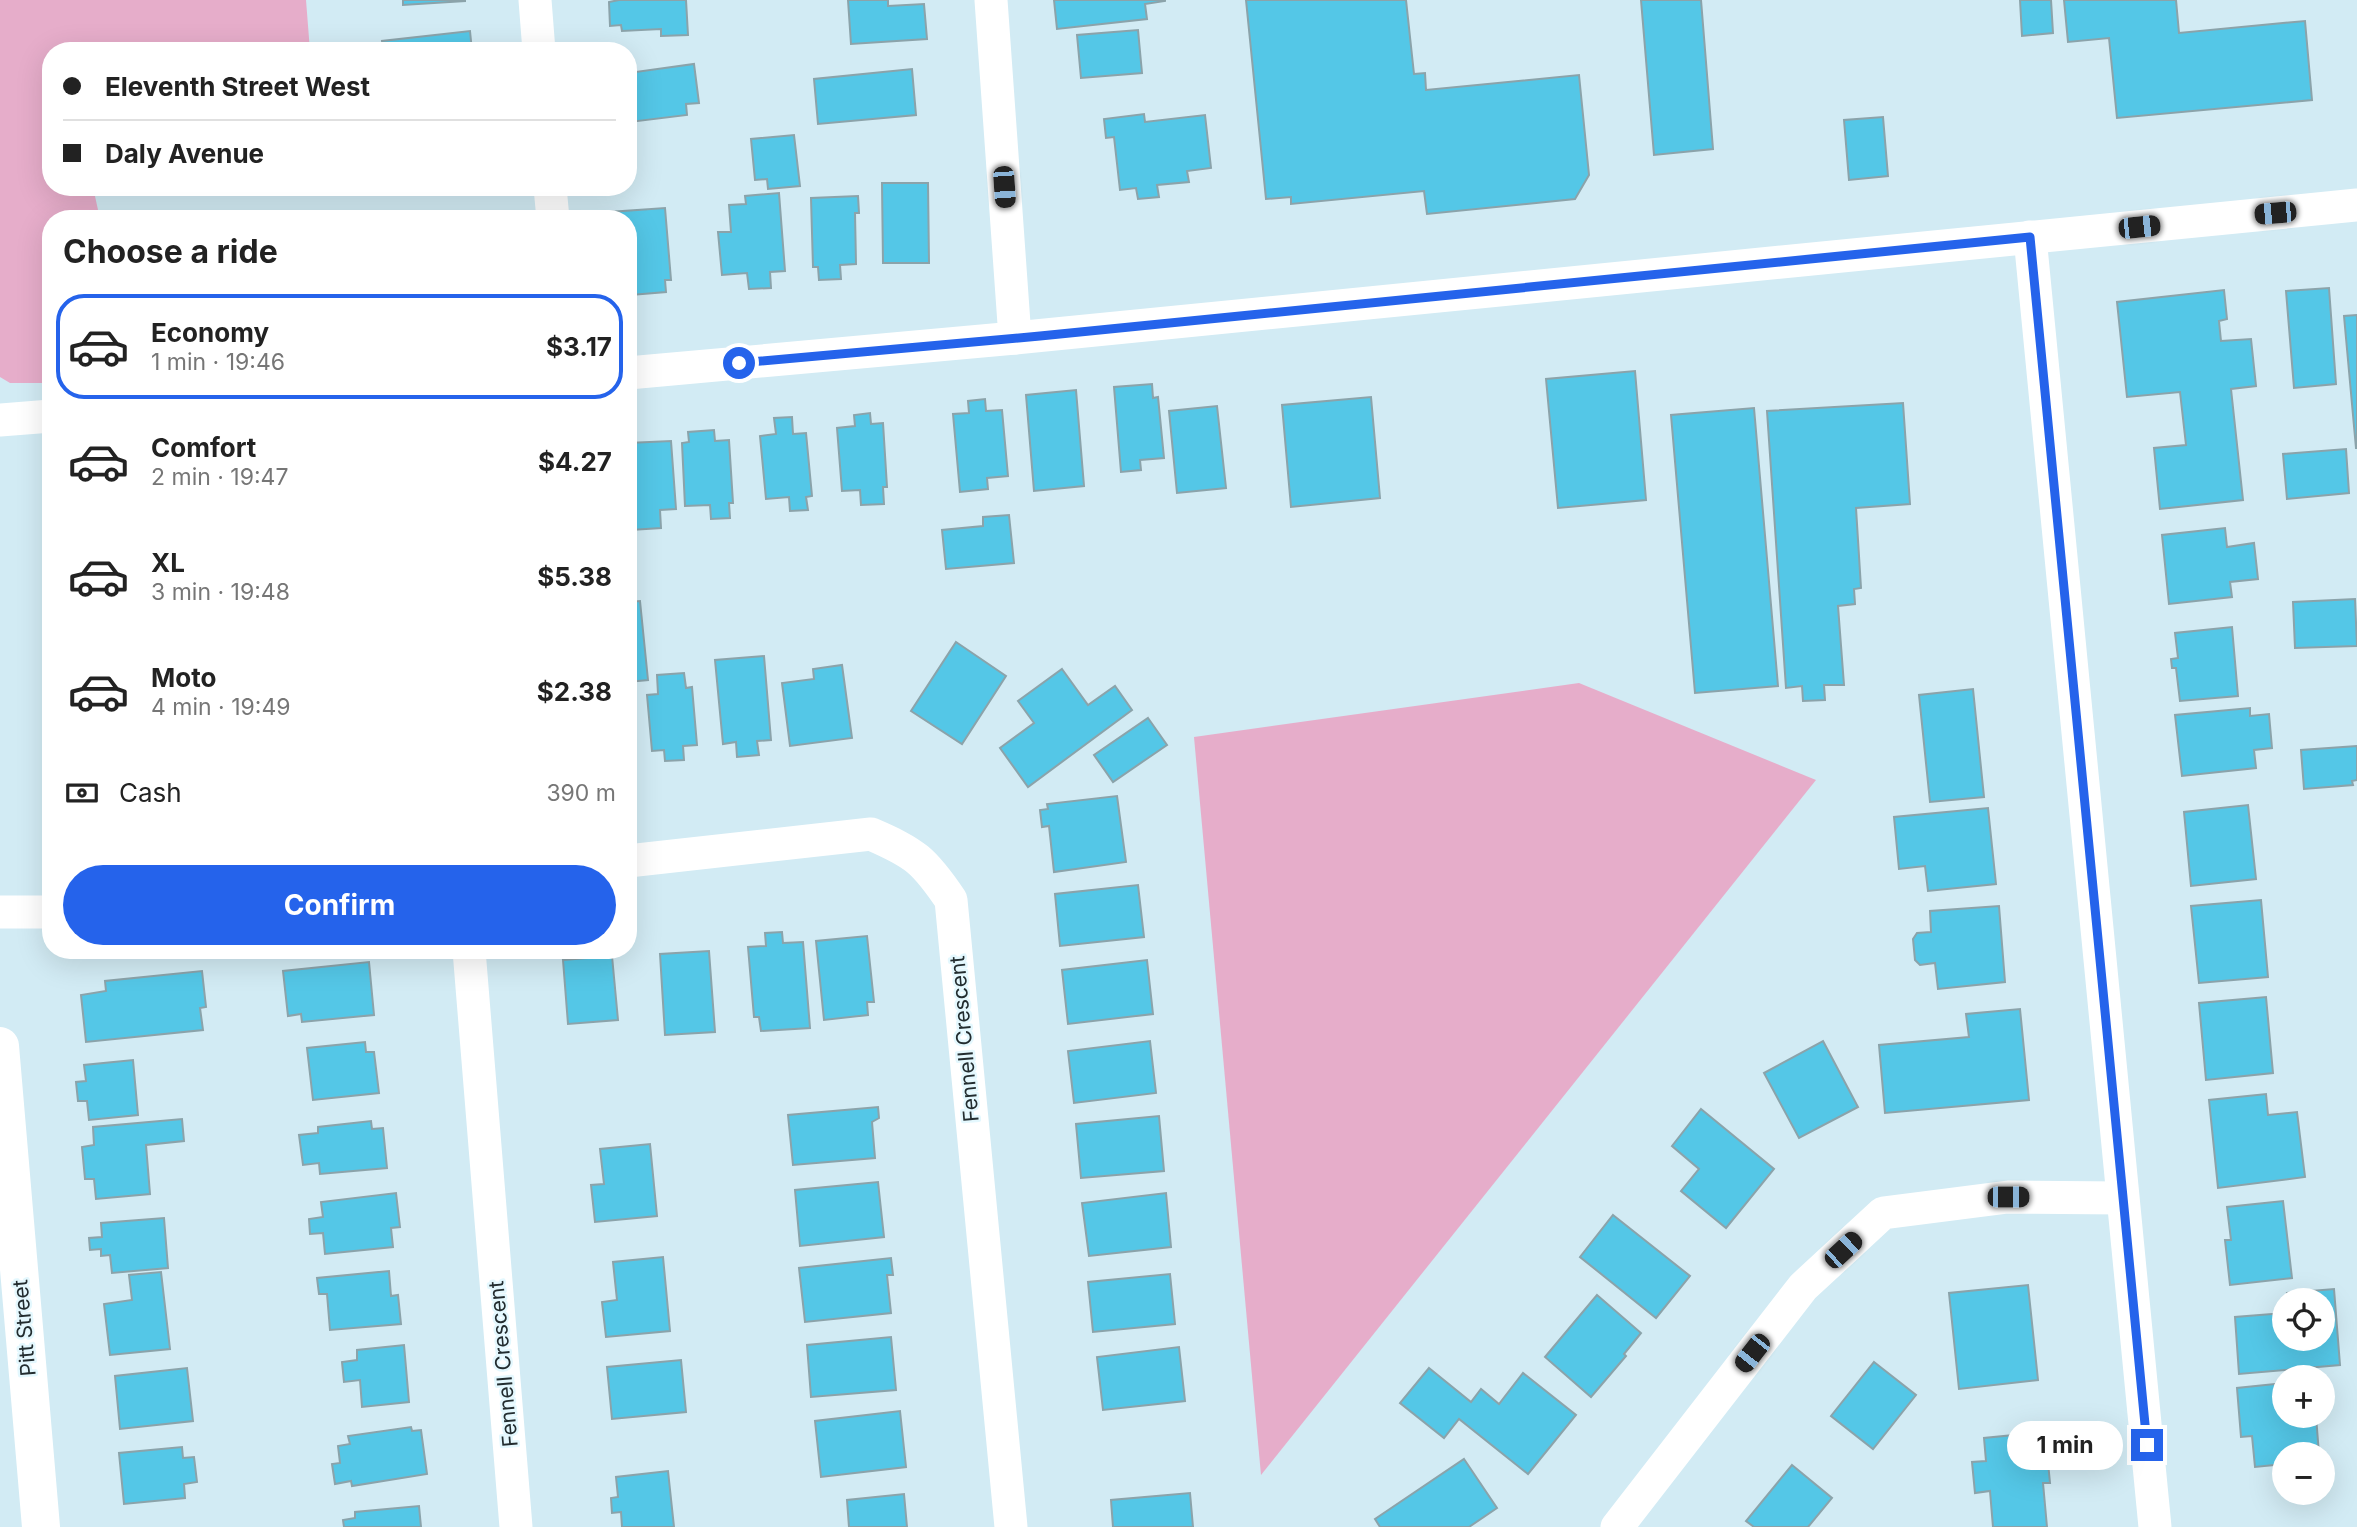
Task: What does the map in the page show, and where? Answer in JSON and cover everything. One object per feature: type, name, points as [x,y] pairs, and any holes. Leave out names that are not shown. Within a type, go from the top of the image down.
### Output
[{"type":"street","points":[[535,0],[538,42]]},
{"type":"street","points":[[991,0],[1014,338]]},
{"type":"street","points":[[637,372],[1014,338],[2357,205]]},
{"type":"street","points":[[2030,237],[2155,1527]]},
{"type":"street","points":[[0,420],[42,417]]},
{"type":"street","name":"Fennell Crescent","points":[[637,860],[871,834],[904,848],[930,868],[951,900],[1011,1527]]},
{"type":"street","points":[[0,912],[42,912]]},
{"type":"street","name":"Fennell Crescent","points":[[470,959],[516,1527]]},
{"type":"street","name":"Pitt Street","points":[[0,1046],[41,1527]]},
{"type":"street","points":[[1617,1527],[1803,1287],[1883,1213],[2008,1197],[2122,1198]]},
{"type":"shaded area","points":[[0,0],[306,0],[309,42],[42,42],[42,196],[95,196],[98,210],[42,210],[42,383],[10,383],[0,377]]},
{"type":"shaded area","points":[[1579,683],[1816,780],[1261,1475],[1194,737]]},
{"type":"building","points":[[403,0],[465,0],[465,1],[403,5]]},
{"type":"building","points":[[686,0],[688,35],[661,36],[661,29],[622,31],[621,25],[610,26],[609,2]]},
{"type":"building","points":[[848,0],[888,0],[888,6],[924,4],[927,39],[851,44]]},
{"type":"building","points":[[1054,0],[1165,1],[1145,4],[1147,19],[1057,29]]},
{"type":"building","points":[[1246,0],[1406,0],[1414,74],[1425,73],[1426,90],[1579,75],[1589,175],[1575,199],[1427,214],[1424,191],[1291,204],[1291,197],[1266,199]]},
{"type":"building","points":[[1641,0],[1701,0],[1713,149],[1654,155]]},
{"type":"building","points":[[2020,0],[2051,0],[2053,33],[2022,36]]},
{"type":"building","points":[[2064,0],[2176,0],[2179,33],[2305,21],[2312,100],[2117,118],[2109,38],[2068,42]]},
{"type":"building","points":[[1138,30],[1142,73],[1081,78],[1077,35]]},
{"type":"building","points":[[470,31],[471,42],[382,42]]},
{"type":"building","points":[[694,64],[699,103],[686,104],[687,115],[637,121],[637,72]]},
{"type":"building","points":[[912,69],[916,115],[818,124],[814,79]]},
{"type":"building","points":[[1144,114],[1145,122],[1205,115],[1211,168],[1187,171],[1189,182],[1157,185],[1159,197],[1138,199],[1136,188],[1120,190],[1114,137],[1106,138],[1104,119]]},
{"type":"building","points":[[1883,117],[1888,176],[1849,180],[1844,120]]},
{"type":"building","points":[[794,135],[800,186],[768,189],[767,179],[755,180],[751,139]]},
{"type":"building","points":[[882,183],[928,183],[929,263],[883,263]]},
{"type":"building","points":[[779,193],[785,271],[770,272],[771,288],[749,289],[747,273],[722,275],[718,232],[731,232],[729,205],[746,204],[745,196]]},
{"type":"building","points":[[858,196],[859,213],[855,213],[856,264],[840,265],[841,279],[819,280],[818,267],[813,267],[811,198]]},
{"type":"building","points":[[665,208],[671,280],[665,280],[666,292],[637,294],[637,210]]},
{"type":"building","points":[[2329,288],[2336,384],[2294,388],[2286,291]]},
{"type":"building","points":[[2224,290],[2227,319],[2219,321],[2221,341],[2251,339],[2256,386],[2231,389],[2243,500],[2160,509],[2154,448],[2186,445],[2180,392],[2127,397],[2117,302]]},
{"type":"building","points":[[2357,315],[2357,448],[2356,448],[2344,316]]},
{"type":"building","points":[[1635,371],[1646,500],[1558,508],[1546,379]]},
{"type":"building","points":[[1152,384],[1153,398],[1158,397],[1164,458],[1140,460],[1141,470],[1121,472],[1114,387]]},
{"type":"building","points":[[1076,390],[1084,486],[1034,491],[1026,395]]},
{"type":"building","points":[[1371,397],[1380,498],[1291,507],[1282,405]]},
{"type":"building","points":[[985,399],[986,411],[1002,410],[1008,476],[987,478],[988,489],[960,492],[953,414],[969,413],[968,401]]},
{"type":"building","points":[[1903,403],[1910,504],[1856,508],[1861,588],[1854,589],[1855,604],[1838,606],[1844,685],[1824,685],[1825,700],[1803,701],[1802,686],[1786,688],[1767,411]]},
{"type":"building","points":[[1217,406],[1226,488],[1177,493],[1169,411]]},
{"type":"building","points":[[1754,408],[1778,686],[1695,693],[1671,415]]},
{"type":"building","points":[[870,413],[871,424],[883,423],[887,487],[883,487],[884,504],[861,505],[860,490],[842,491],[837,428],[855,426],[854,415]]},
{"type":"building","points":[[792,417],[793,434],[806,433],[812,496],[806,497],[808,510],[790,511],[789,497],[766,499],[760,436],[776,434],[774,418]]},
{"type":"building","points":[[714,430],[715,441],[729,440],[733,503],[729,503],[730,518],[711,519],[710,505],[685,506],[682,443],[689,442],[688,432]]},
{"type":"building","points":[[671,441],[676,509],[660,510],[661,528],[637,530],[637,443]]},
{"type":"building","points":[[2346,449],[2349,493],[2287,499],[2283,454]]},
{"type":"building","points":[[1009,515],[1014,563],[946,569],[942,530],[983,526],[983,517]]},
{"type":"building","points":[[2225,528],[2227,547],[2254,543],[2258,579],[2230,582],[2232,597],[2169,604],[2162,535]]},
{"type":"building","points":[[2355,599],[2357,646],[2295,648],[2293,602]]},
{"type":"building","points":[[637,601],[640,601],[648,680],[637,681]]},
{"type":"building","points":[[2232,627],[2238,696],[2180,701],[2176,668],[2172,668],[2171,659],[2178,658],[2175,633]]},
{"type":"building","points":[[956,642],[1006,676],[962,744],[911,711]]},
{"type":"building","points":[[764,656],[771,740],[757,741],[759,755],[737,757],[736,742],[723,744],[715,660]]},
{"type":"building","points":[[842,665],[852,738],[790,746],[782,683],[814,679],[813,669]]},
{"type":"building","points":[[1062,669],[1088,705],[1115,686],[1132,710],[1028,787],[1000,748],[1034,723],[1018,701]]},
{"type":"building","points":[[684,673],[686,688],[692,687],[697,745],[683,746],[684,760],[665,761],[664,750],[652,751],[647,695],[658,694],[657,675]]},
{"type":"building","points":[[1973,689],[1984,797],[1930,802],[1919,695]]},
{"type":"building","points":[[2250,708],[2250,716],[2269,714],[2272,748],[2254,750],[2256,768],[2182,776],[2175,715]]},
{"type":"building","points":[[1148,718],[1167,745],[1113,782],[1094,755]]},
{"type":"building","points":[[2357,746],[2357,780],[2352,781],[2353,785],[2304,789],[2301,750]]},
{"type":"building","points":[[1117,796],[1126,862],[1054,872],[1049,826],[1042,827],[1040,810],[1048,809],[1047,804]]},
{"type":"building","points":[[2248,805],[2256,879],[2191,886],[2184,812]]},
{"type":"building","points":[[1988,808],[1996,884],[1928,891],[1925,866],[1899,869],[1894,817]]},
{"type":"building","points":[[1138,885],[1144,937],[1060,946],[1055,894]]},
{"type":"building","points":[[2261,900],[2268,977],[2199,983],[2191,906]]},
{"type":"building","points":[[1999,906],[2005,982],[1938,989],[1935,963],[1920,965],[1915,960],[1913,939],[1917,933],[1931,932],[1930,911]]},
{"type":"building","points":[[782,932],[783,943],[803,942],[810,1028],[761,1031],[759,1017],[754,1017],[748,947],[766,946],[765,933]]},
{"type":"building","points":[[867,936],[874,1002],[867,1002],[868,1015],[824,1020],[816,941]]},
{"type":"building","points":[[709,951],[715,1032],[665,1035],[660,954]]},
{"type":"building","points":[[612,959],[618,1020],[568,1024],[563,960]]},
{"type":"building","points":[[1147,960],[1153,1014],[1068,1024],[1062,970]]},
{"type":"building","points":[[369,962],[374,1015],[302,1022],[301,1014],[288,1016],[283,971]]},
{"type":"building","points":[[202,971],[206,1007],[200,1008],[203,1030],[86,1042],[81,995],[106,991],[105,981]]},
{"type":"building","points":[[2266,997],[2273,1073],[2206,1080],[2199,1003]]},
{"type":"building","points":[[2020,1009],[2029,1100],[1885,1113],[1879,1045],[1969,1037],[1966,1014]]},
{"type":"building","points":[[1150,1041],[1156,1093],[1074,1103],[1068,1051]]},
{"type":"building","points":[[1823,1041],[1858,1107],[1799,1138],[1764,1073]]},
{"type":"building","points":[[365,1042],[366,1052],[374,1052],[379,1093],[313,1100],[307,1048]]},
{"type":"building","points":[[133,1060],[138,1115],[89,1120],[87,1101],[78,1101],[76,1082],[86,1081],[84,1065]]},
{"type":"building","points":[[2266,1094],[2268,1115],[2297,1112],[2305,1177],[2218,1188],[2209,1100]]},
{"type":"building","points":[[878,1107],[879,1118],[872,1122],[875,1158],[793,1165],[788,1115]]},
{"type":"building","points":[[1701,1109],[1774,1169],[1726,1228],[1681,1191],[1699,1169],[1672,1146]]},
{"type":"building","points":[[1159,1116],[1164,1171],[1081,1178],[1076,1124]]},
{"type":"building","points":[[182,1119],[184,1141],[146,1145],[150,1194],[96,1199],[94,1179],[85,1179],[82,1147],[94,1145],[93,1127]]},
{"type":"building","points":[[371,1121],[372,1129],[383,1128],[387,1168],[320,1174],[319,1163],[303,1165],[299,1135],[318,1133],[318,1127]]},
{"type":"building","points":[[650,1144],[657,1216],[595,1222],[591,1185],[604,1184],[600,1149]]},
{"type":"building","points":[[878,1182],[884,1237],[800,1246],[795,1190]]},
{"type":"building","points":[[396,1193],[400,1227],[391,1228],[393,1247],[325,1254],[323,1233],[310,1234],[309,1219],[323,1217],[321,1202]]},
{"type":"building","points":[[1166,1193],[1171,1247],[1089,1256],[1082,1203]]},
{"type":"building","points":[[2283,1201],[2292,1278],[2230,1285],[2225,1240],[2231,1240],[2227,1207]]},
{"type":"building","points":[[1613,1215],[1690,1276],[1656,1318],[1580,1257]]},
{"type":"building","points":[[164,1218],[168,1268],[112,1273],[110,1255],[101,1256],[101,1249],[90,1250],[89,1238],[102,1237],[101,1223]]},
{"type":"building","points":[[663,1257],[670,1331],[606,1337],[602,1302],[617,1300],[613,1262]]},
{"type":"building","points":[[891,1258],[893,1275],[887,1275],[891,1313],[805,1322],[799,1268]]},
{"type":"building","points":[[389,1271],[391,1296],[398,1295],[401,1324],[330,1330],[327,1294],[319,1294],[317,1278]]},
{"type":"building","points":[[161,1272],[170,1349],[110,1355],[104,1304],[132,1300],[129,1275]]},
{"type":"building","points":[[1170,1274],[1175,1324],[1093,1332],[1088,1282]]},
{"type":"building","points":[[2028,1285],[2038,1380],[1959,1389],[1949,1293]]},
{"type":"building","points":[[1597,1295],[1641,1333],[1624,1354],[1626,1356],[1591,1397],[1545,1357]]},
{"type":"building","points":[[2335,1302],[2340,1365],[2272,1365],[2272,1371],[2239,1374],[2235,1317],[2272,1314],[2272,1351],[2335,1351]]},
{"type":"building","points":[[891,1337],[896,1390],[811,1397],[807,1345]]},
{"type":"building","points":[[404,1345],[409,1402],[362,1407],[360,1380],[344,1382],[342,1362],[357,1360],[357,1350]]},
{"type":"building","points":[[1179,1347],[1185,1401],[1103,1410],[1097,1357]]},
{"type":"building","points":[[681,1360],[686,1412],[612,1419],[607,1367]]},
{"type":"building","points":[[1874,1362],[1916,1395],[1873,1449],[1831,1416]]},
{"type":"building","points":[[187,1368],[193,1421],[120,1429],[115,1376]]},
{"type":"building","points":[[1429,1368],[1471,1402],[1481,1389],[1499,1404],[1523,1373],[1576,1415],[1528,1474],[1459,1419],[1444,1438],[1400,1403]]},
{"type":"building","points":[[2272,1384],[2272,1428],[2317,1428],[2318,1442],[2272,1442],[2272,1465],[2255,1467],[2252,1436],[2241,1437],[2237,1388]]},
{"type":"building","points":[[900,1411],[906,1467],[821,1477],[815,1421]]},
{"type":"building","points":[[411,1427],[412,1431],[421,1430],[427,1474],[352,1486],[351,1481],[335,1484],[332,1464],[340,1463],[338,1446],[350,1444],[348,1436]]},
{"type":"building","points":[[2045,1432],[2050,1483],[2043,1483],[2047,1527],[1993,1527],[1990,1491],[1975,1493],[1972,1462],[1986,1461],[1984,1438]]},
{"type":"building","points":[[182,1447],[183,1458],[194,1457],[197,1482],[184,1484],[185,1498],[124,1504],[119,1453]]},
{"type":"building","points":[[1464,1459],[1497,1508],[1469,1527],[1380,1527],[1375,1519]]},
{"type":"building","points":[[1792,1465],[1832,1498],[1808,1527],[1754,1527],[1746,1521]]},
{"type":"building","points":[[668,1471],[674,1527],[622,1527],[621,1512],[612,1513],[611,1498],[618,1497],[616,1477]]},
{"type":"building","points":[[1190,1493],[1193,1527],[1113,1527],[1111,1500]]},
{"type":"building","points":[[904,1494],[907,1527],[849,1527],[847,1500]]},
{"type":"building","points":[[419,1506],[421,1527],[344,1527],[343,1520],[355,1518],[355,1512]]},
{"type":"route","points":[[739,363],[1040,336],[2030,237],[2147,1445]]}]
